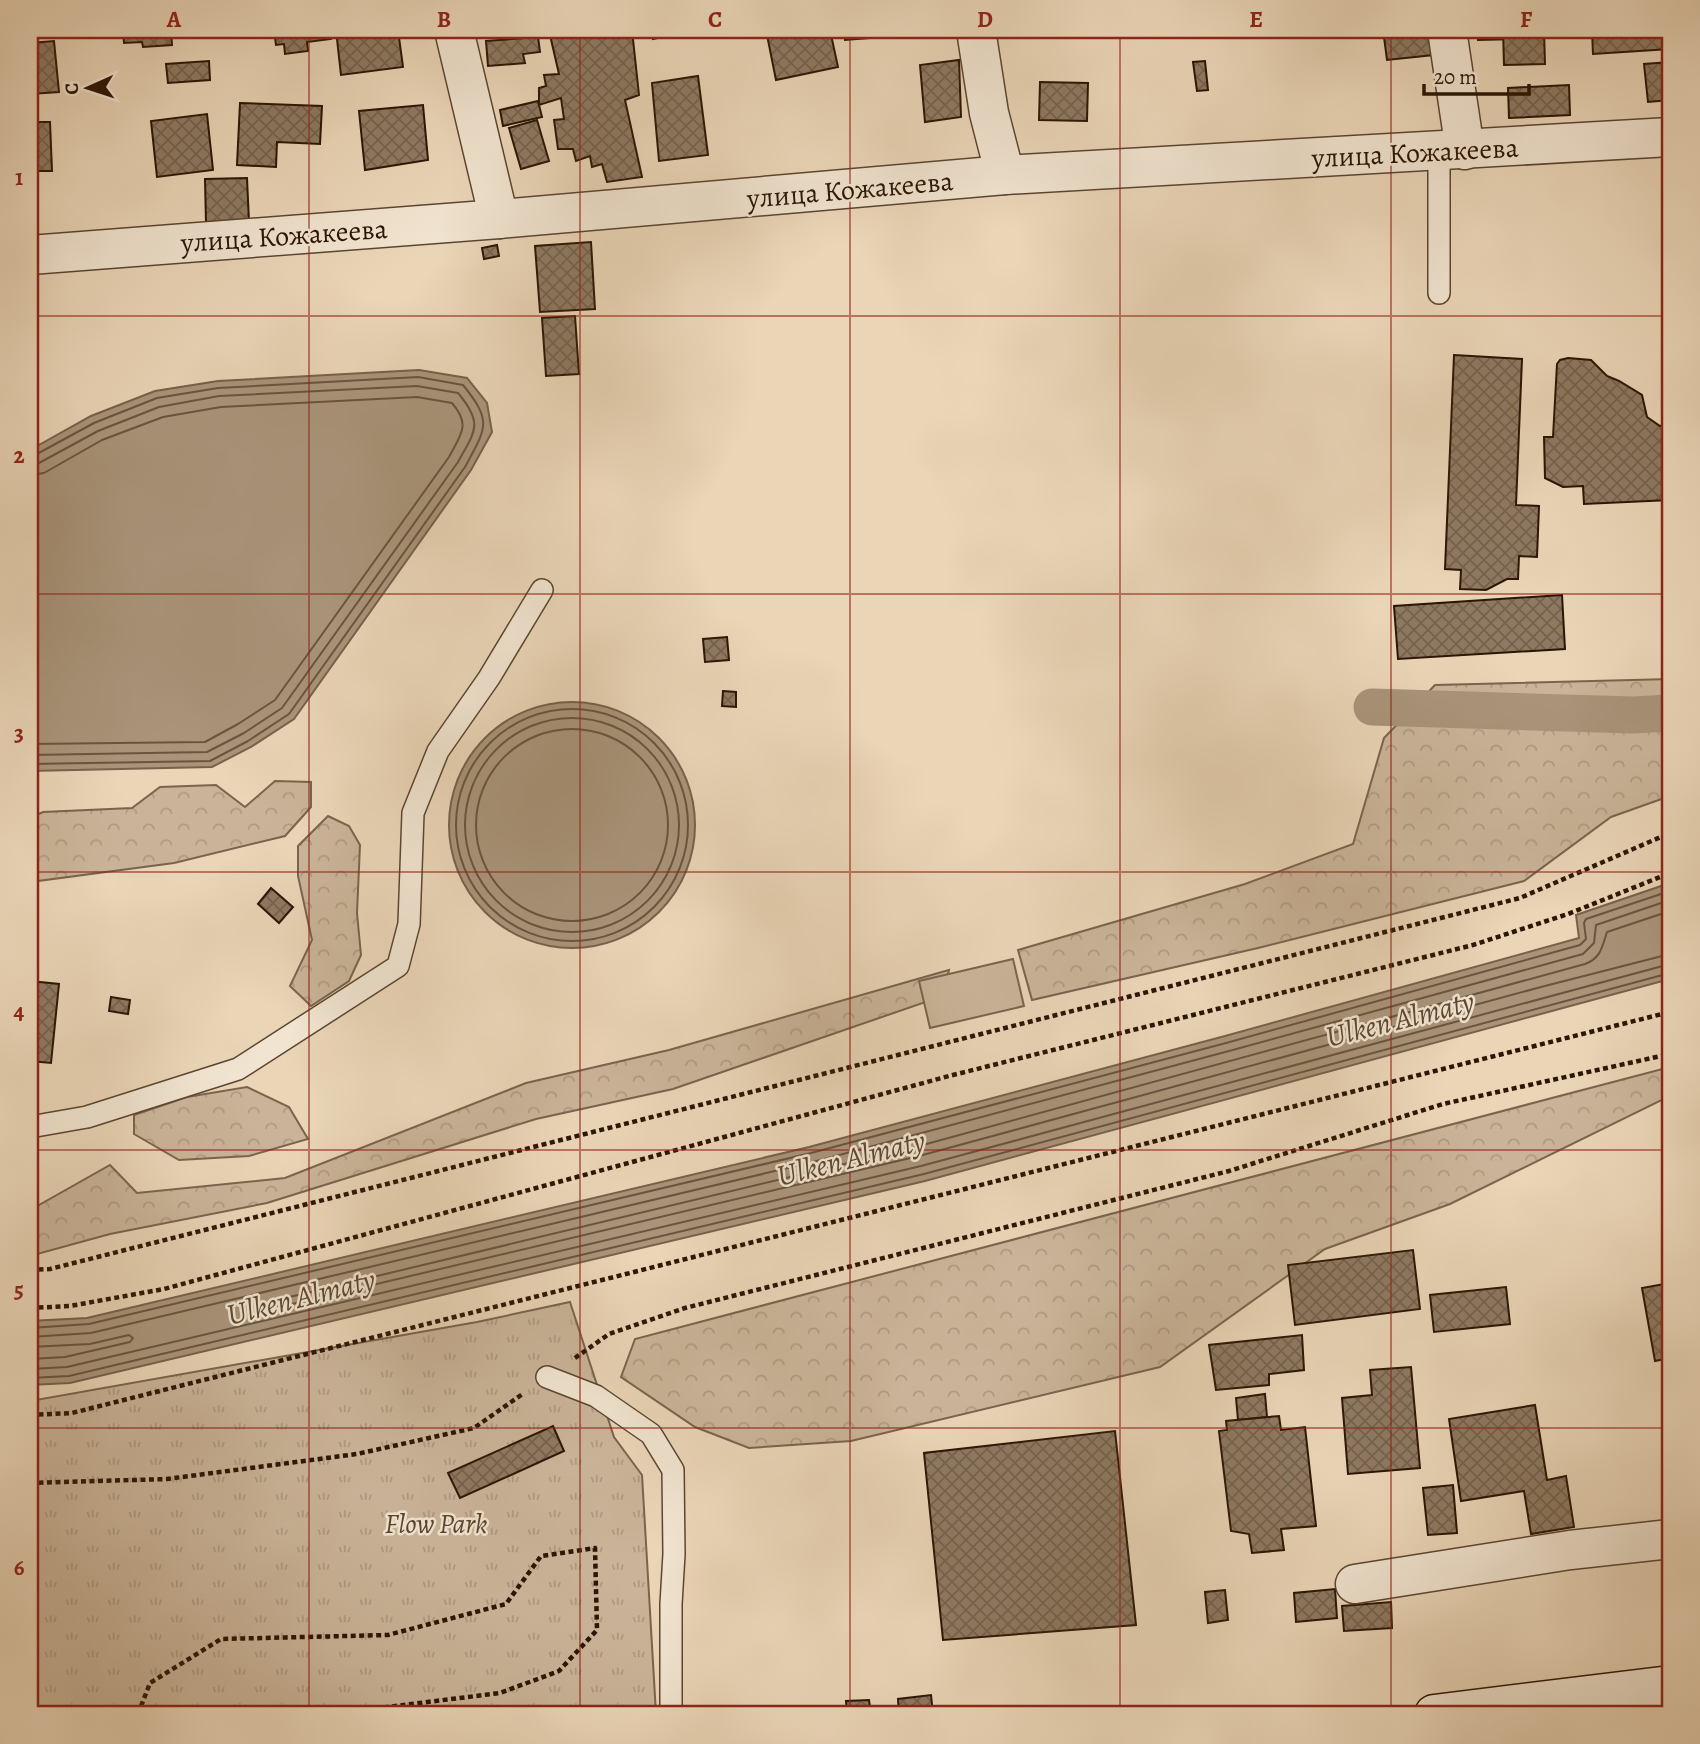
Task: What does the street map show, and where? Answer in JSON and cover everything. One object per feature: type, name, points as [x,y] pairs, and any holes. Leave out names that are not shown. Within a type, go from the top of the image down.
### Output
[{"type":"street","points":[[454,30],[499,219]]},
{"type":"street","points":[[976,30],[989,113],[1005,175]]},
{"type":"street","points":[[1447,30],[1452,150]]},
{"type":"street","name":"улица Кожакеева","points":[[30,255],[499,219],[1005,175],[1670,137]]},
{"type":"street","points":[[1355,1584],[1570,1550],[1670,1539]]},
{"type":"street","points":[[1434,1714],[1670,1685]]},
{"type":"lane","points":[[1439,293],[1452,150]]},
{"type":"lane","points":[[30,1127],[87,1117],[238,1069],[398,966],[409,924],[413,813],[438,751],[489,678],[542,590]]},
{"type":"lane","points":[[547,1377],[596,1396],[651,1434],[673,1471],[671,1714]]},
{"type":"path","points":[[30,1270],[50,1269],[1520,898],[1670,833]]},
{"type":"path","points":[[30,1308],[70,1306],[164,1289],[949,1076],[1473,945],[1568,914],[1670,873]]},
{"type":"path","points":[[30,1415],[72,1413],[1670,1012]]},
{"type":"path","points":[[30,1483],[167,1479],[357,1454],[474,1428],[609,1334],[685,1308],[1229,1171],[1443,1104],[1670,1054]]},
{"type":"path","points":[[138,1714],[150,1683],[221,1639],[388,1635],[506,1604],[541,1556],[595,1548],[597,1630],[559,1671],[500,1693],[331,1714]]},
{"type":"green space","points":[[1670,679],[1670,796],[1611,817],[1524,881],[1258,948],[1032,1000],[1018,950],[1245,884],[1353,844],[1384,738],[1435,685]]},
{"type":"green space","points":[[275,781],[311,782],[311,807],[285,836],[174,863],[30,882],[30,818],[43,812],[132,808],[160,787],[216,785],[245,807]]},
{"type":"green space","points":[[328,816],[349,826],[360,845],[357,913],[361,955],[349,981],[311,1006],[290,986],[312,940],[298,876],[298,846]]},
{"type":"green space","points":[[1013,959],[1024,1006],[930,1028],[919,981]]},
{"type":"green space","points":[[949,970],[943,996],[673,1089],[536,1119],[267,1203],[110,1234],[30,1256],[30,1203],[39,1205],[110,1165],[137,1193],[285,1178],[526,1083],[669,1050]]},
{"type":"green space","points":[[1670,1067],[1670,1096],[1450,1204],[1325,1249],[1160,1367],[851,1441],[749,1448],[695,1427],[621,1377],[635,1339]]},
{"type":"green space","points":[[247,1087],[289,1107],[308,1139],[249,1156],[179,1160],[134,1134],[134,1115],[187,1097]]},
{"type":"green space","name":"Flow Park","points":[[570,1302],[614,1437],[642,1475],[656,1714],[30,1714],[30,1401],[477,1322]]},
{"type":"water","points":[[419,370],[467,378],[487,403],[492,432],[471,470],[294,719],[251,747],[212,767],[30,771],[30,450],[91,416],[155,391],[218,381]]},
{"type":"water","points":[[572,702],[619,711],[659,738],[686,778],[695,825],[686,872],[659,912],[619,939],[572,948],[525,939],[485,912],[458,872],[449,825],[458,778],[485,738],[525,711]]},
{"type":"water","name":"Ulken Almaty","points":[[1670,883],[1670,979],[925,1181],[70,1383],[30,1385],[30,1321],[87,1318],[809,1147],[1225,1036],[1579,938],[1576,915]]},
{"type":"building","points":[[123,30],[171,30],[172,45],[143,47],[142,42],[124,43]]},
{"type":"building","points":[[274,30],[330,30],[331,39],[307,42],[308,51],[285,54],[284,44],[276,45]]},
{"type":"building","points":[[336,30],[398,30],[403,67],[341,75]]},
{"type":"building","points":[[561,30],[632,30],[639,95],[625,100],[642,177],[607,182],[602,164],[592,167],[590,156],[576,161],[573,149],[558,149],[554,120],[564,119],[561,98],[539,105],[539,88],[546,86],[544,75],[559,74],[550,35]]},
{"type":"building","points":[[652,30],[670,30],[671,35],[653,39]]},
{"type":"building","points":[[692,30],[728,30],[694,37]]},
{"type":"building","points":[[766,30],[830,30],[838,67],[776,80]]},
{"type":"building","points":[[844,30],[882,30],[882,37],[845,40]]},
{"type":"building","points":[[1441,30],[1443,54],[1387,60],[1384,37]]},
{"type":"building","points":[[1478,30],[1519,30],[1519,39],[1478,40]]},
{"type":"building","points":[[1503,30],[1544,30],[1545,64],[1504,65]]},
{"type":"building","points":[[1592,30],[1670,30],[1670,49],[1593,54]]},
{"type":"building","points":[[538,37],[540,52],[523,54],[525,63],[488,66],[486,41]]},
{"type":"building","points":[[54,41],[59,92],[30,94],[30,43]]},
{"type":"building","points":[[959,60],[961,117],[925,122],[920,65]]},
{"type":"building","points":[[209,61],[210,80],[168,83],[166,64]]},
{"type":"building","points":[[1205,61],[1208,90],[1197,91],[1193,62]]},
{"type":"building","points":[[1670,62],[1670,100],[1648,102],[1644,64]]},
{"type":"building","points":[[698,76],[708,155],[659,161],[652,83]]},
{"type":"building","points":[[1040,82],[1088,83],[1087,121],[1039,120]]},
{"type":"building","points":[[1569,85],[1570,115],[1509,118],[1508,88]]},
{"type":"building","points":[[538,101],[542,117],[503,126],[500,110]]},
{"type":"building","points":[[240,103],[322,106],[320,144],[277,142],[276,167],[237,165]]},
{"type":"building","points":[[423,105],[428,160],[365,170],[359,111]]},
{"type":"building","points":[[207,114],[213,170],[157,177],[151,121]]},
{"type":"building","points":[[537,120],[549,161],[521,169],[509,128]]},
{"type":"building","points":[[30,122],[50,122],[52,171],[30,171]]},
{"type":"building","points":[[247,178],[249,222],[206,223],[205,179]]},
{"type":"building","points":[[591,242],[595,309],[540,312],[535,246]]},
{"type":"building","points":[[497,245],[499,256],[484,259],[482,248]]},
{"type":"building","points":[[575,316],[579,374],[546,376],[542,318]]},
{"type":"building","points":[[1454,355],[1522,359],[1516,505],[1539,506],[1537,557],[1519,556],[1518,579],[1507,579],[1486,590],[1460,589],[1461,570],[1445,569]]},
{"type":"building","points":[[1568,358],[1591,360],[1607,376],[1642,395],[1647,417],[1660,426],[1670,424],[1670,500],[1584,504],[1583,486],[1563,487],[1545,478],[1544,437],[1553,437],[1557,364]]},
{"type":"building","points":[[1562,595],[1565,649],[1398,659],[1394,606]]},
{"type":"building","points":[[727,637],[729,660],[705,662],[703,639]]},
{"type":"building","points":[[723,691],[736,692],[736,707],[722,706]]},
{"type":"building","points":[[271,888],[293,907],[279,923],[258,904]]},
{"type":"building","points":[[30,981],[59,984],[51,1063],[30,1061]]},
{"type":"building","points":[[111,997],[130,1000],[128,1014],[109,1011]]},
{"type":"building","points":[[1413,1250],[1420,1309],[1295,1325],[1288,1265]]},
{"type":"building","points":[[1670,1283],[1670,1358],[1655,1361],[1642,1288]]},
{"type":"building","points":[[1506,1287],[1510,1324],[1434,1332],[1430,1295]]},
{"type":"building","points":[[1302,1335],[1304,1370],[1269,1374],[1269,1385],[1216,1390],[1209,1345]]},
{"type":"building","points":[[1411,1367],[1420,1468],[1348,1474],[1342,1398],[1372,1395],[1370,1370]]},
{"type":"building","points":[[1265,1394],[1267,1417],[1238,1420],[1236,1398]]},
{"type":"building","points":[[1535,1405],[1547,1480],[1566,1476],[1574,1527],[1531,1534],[1524,1491],[1461,1501],[1449,1419]]},
{"type":"building","points":[[1279,1416],[1281,1430],[1305,1427],[1316,1526],[1281,1529],[1284,1550],[1252,1553],[1249,1534],[1231,1531],[1219,1431],[1227,1430],[1226,1421]]},
{"type":"building","points":[[553,1426],[564,1451],[460,1498],[448,1473]]},
{"type":"building","points":[[1115,1431],[1136,1625],[943,1640],[924,1453]]},
{"type":"building","points":[[1453,1485],[1457,1533],[1428,1535],[1423,1488]]},
{"type":"building","points":[[1335,1589],[1337,1618],[1296,1622],[1294,1593]]},
{"type":"building","points":[[1225,1590],[1228,1620],[1208,1623],[1205,1592]]},
{"type":"building","points":[[1391,1602],[1392,1628],[1344,1631],[1342,1606]]},
{"type":"building","points":[[931,1695],[933,1714],[899,1714],[898,1699]]},
{"type":"building","points":[[869,1700],[871,1714],[847,1714],[846,1701]]},
{"type":"waterway","points":[[1372,707],[1633,715],[1670,713]]}]
